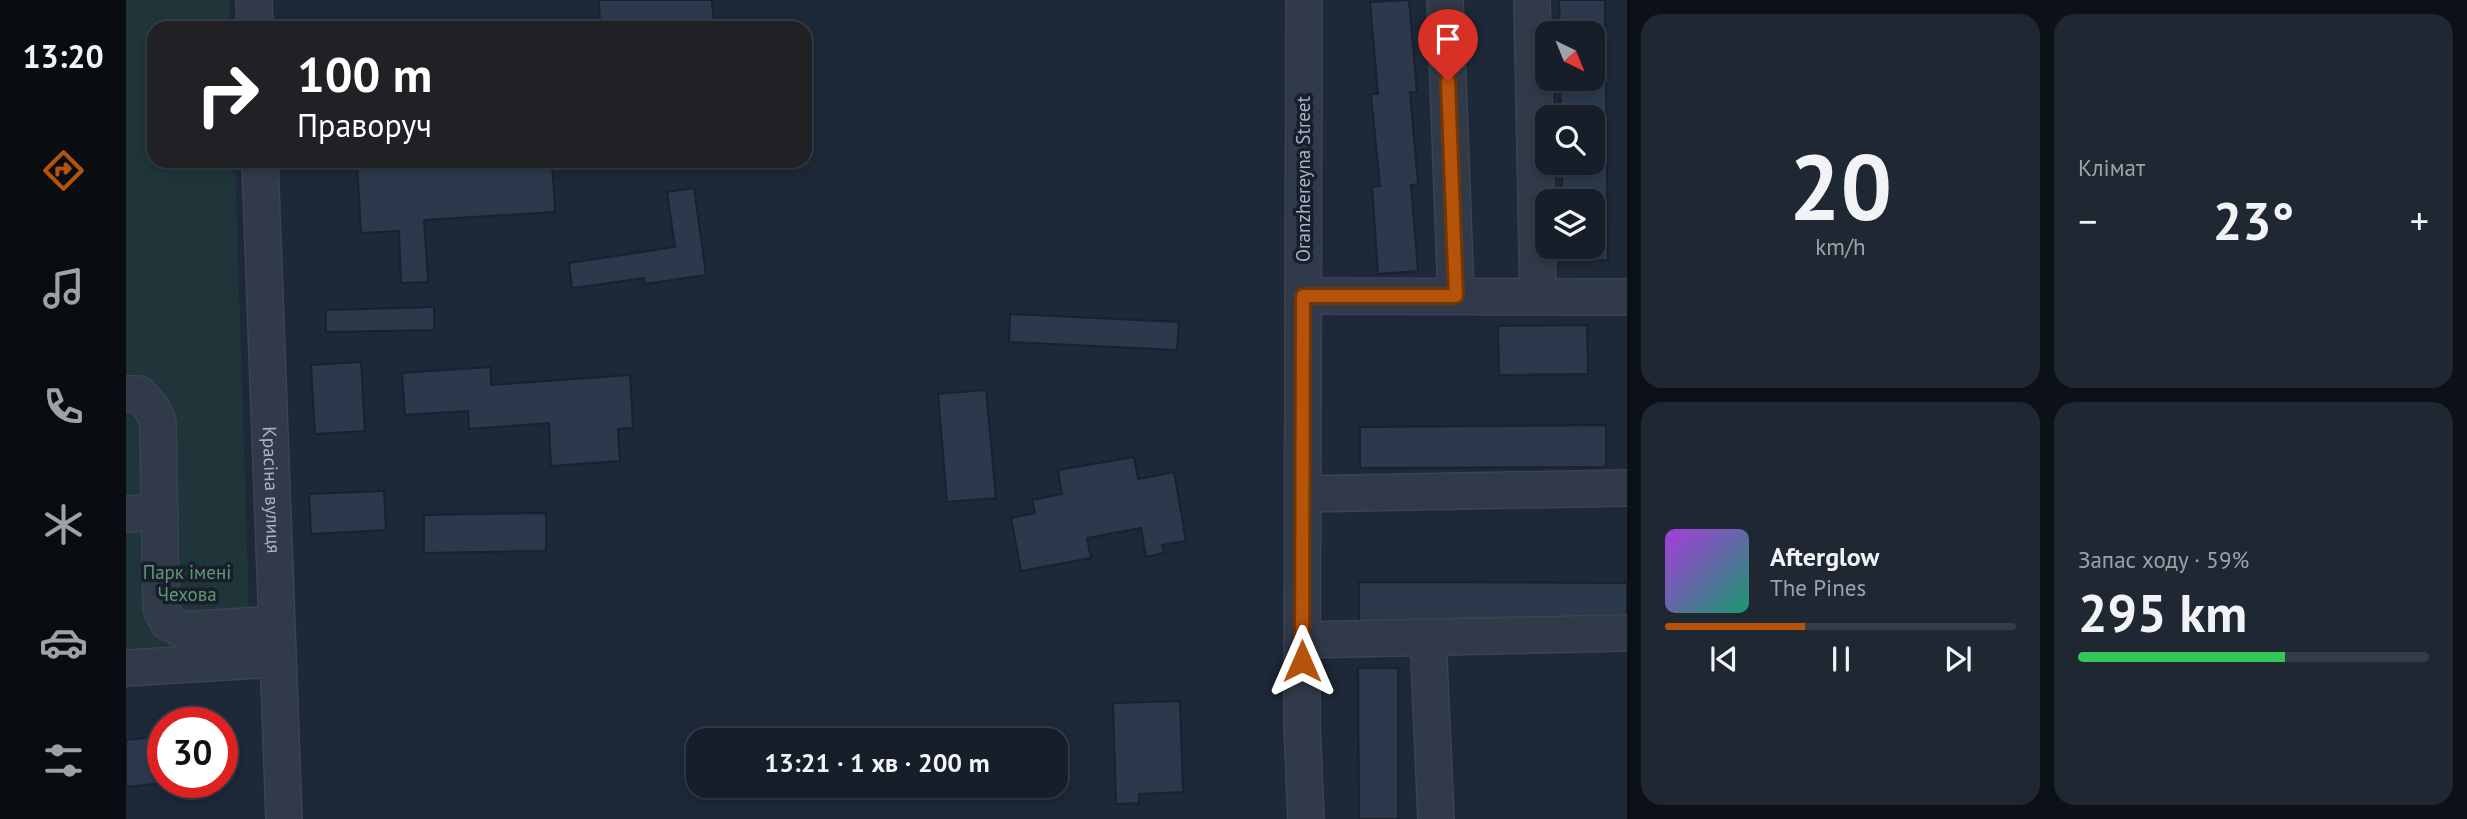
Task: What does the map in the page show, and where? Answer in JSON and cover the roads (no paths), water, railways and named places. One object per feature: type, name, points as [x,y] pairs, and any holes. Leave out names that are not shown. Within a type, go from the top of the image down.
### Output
[{"type":"street","points":[[254,0],[255,21]]},
{"type":"street","name":"Oranzhereyna Street","points":[[1304,0],[1302,640],[1306,819]]},
{"type":"street","points":[[1445,0],[1456,296]]},
{"type":"street","points":[[1532,0],[1538,296]]},
{"type":"street","name":"Красіна вулиця","points":[[260,168],[284,819]]},
{"type":"street","points":[[1303,296],[1627,297]]},
{"type":"street","points":[[126,394],[139,394],[158,422],[143,513],[161,608],[168,622],[183,630],[276,624]]},
{"type":"street","points":[[1303,494],[1627,488]]},
{"type":"street","points":[[1302,640],[1627,633]]},
{"type":"street","points":[[1429,637],[1436,819]]},
{"type":"street","points":[[126,668],[277,659]]},
{"type":"park label","name":"Парк імені Чехова","points":[[187,583]]}]
